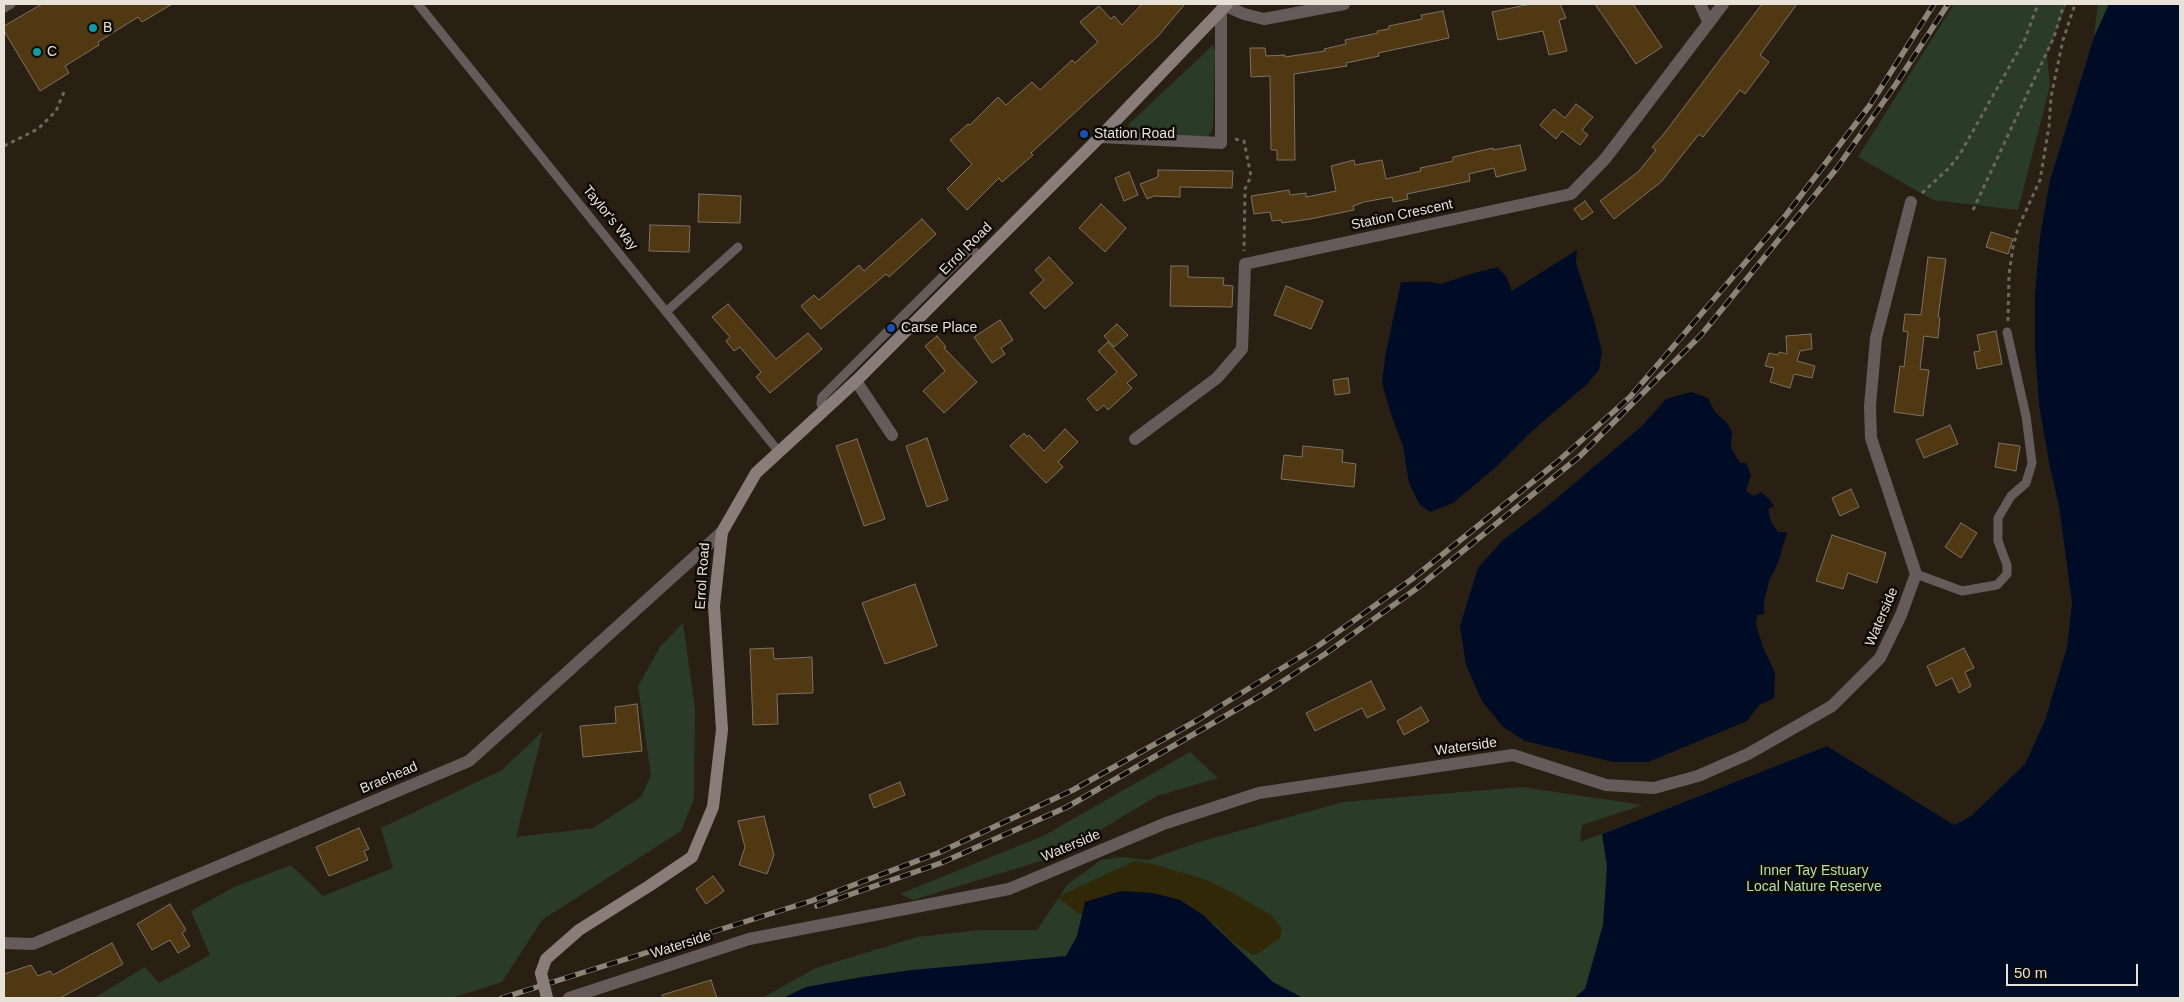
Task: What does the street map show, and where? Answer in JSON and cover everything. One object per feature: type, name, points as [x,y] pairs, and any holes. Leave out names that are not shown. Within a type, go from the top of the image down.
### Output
[{"type":"street","points":[[1100,137],[1221,143],[1225,6],[1244,14],[1264,19],[1344,4]]},
{"type":"street","points":[[1700,4],[1709,23]]},
{"type":"street","name":"Station Crescent","points":[[1245,264],[1570,194],[1605,158],[1723,4]]},
{"type":"street","name":"Errol Road","points":[[547,998],[541,973],[546,959],[580,930],[692,857],[713,807],[722,730],[714,606],[722,532],[756,473],[856,381],[1100,137],[1225,6]]},
{"type":"street","points":[[1912,202],[1876,338],[1870,406],[1871,438],[1916,574]]},
{"type":"street","points":[[1135,439],[1217,378],[1242,349],[1245,264]]},
{"type":"street","points":[[856,381],[892,435]]},
{"type":"street","name":"Braehead","points":[[4,943],[33,944],[469,761],[722,532]]},
{"type":"street","name":"Waterside","points":[[569,998],[749,939],[1008,889],[1166,823],[1259,793],[1513,755],[1606,785],[1654,788],[1698,776],[1748,754],[1832,706],[1880,658],[1916,574]]},
{"type":"lane","points":[[4,8],[11,4]]},
{"type":"lane","name":"Taylor's Way","points":[[418,4],[779,452]]},
{"type":"lane","points":[[667,311],[738,248]]},
{"type":"lane","points":[[824,409],[821,404],[822,397],[968,251],[973,250],[980,257]]},
{"type":"lane","points":[[1916,574],[1962,590],[1997,585],[2007,574],[2007,565],[1998,541],[1998,518],[2011,496],[2026,482],[2032,463],[2026,416],[2007,332]]},
{"type":"path","points":[[1912,202],[1950,167],[1960,154],[2024,39],[2038,4]]},
{"type":"path","points":[[1973,210],[2004,147],[2054,36],[2064,4]]},
{"type":"path","points":[[2007,332],[2009,274],[2013,247],[2018,228],[2040,180],[2049,126],[2051,97],[2063,40],[2075,4]]},
{"type":"path","points":[[4,146],[38,129],[56,111],[64,92]]},
{"type":"path","points":[[1222,137],[1244,141],[1251,176],[1245,189],[1245,264]]},
{"type":"green space","points":[[1954,4],[2067,4],[2047,55],[2050,86],[2018,210],[1933,200],[1858,157]]},
{"type":"green space","name":"Inner Tay Estuary Local Nature Reserve","points":[[2098,4],[2180,4],[2180,998],[762,998],[816,968],[917,937],[980,930],[1037,930],[1067,885],[1101,860],[1122,857],[1148,860],[1199,842],[1343,802],[1522,787],[1643,805],[1582,825],[1580,842],[1827,746],[1954,825],[1971,816],[2025,764],[2045,720],[2067,647],[2072,603],[2059,506],[2039,405],[2035,349],[2035,292],[2040,236],[2050,180],[2094,37]]},
{"type":"green space","points":[[1213,45],[1215,52],[1213,127],[1210,134],[1207,137],[1134,135],[1129,129],[1129,124]]},
{"type":"green space","points":[[683,623],[695,708],[694,799],[681,831],[542,920],[502,982],[452,998],[94,998],[145,967],[159,983],[210,955],[191,911],[234,887],[291,865],[323,896],[393,868],[381,828],[502,770],[543,731],[516,837],[593,828],[641,797],[651,775],[638,686],[660,647]]},
{"type":"green space","points":[[1190,752],[1218,778],[1157,796],[1057,856],[913,900],[900,894],[1045,835]]},
{"type":"sand","points":[[1135,861],[1157,865],[1206,880],[1231,892],[1271,915],[1282,928],[1280,938],[1259,953],[1253,955],[1230,940],[1217,926],[1195,911],[1089,911],[1079,914],[1057,897]]},
{"type":"water","name":"Inner Tay Estuary Local Nature Reserve","points":[[2109,4],[2180,4],[2180,998],[1574,998],[1585,989],[1603,925],[1607,866],[1602,834],[1827,746],[1954,825],[1971,816],[2025,764],[2045,720],[2067,647],[2072,603],[2059,506],[2039,405],[2035,349],[2035,292],[2040,236],[2050,180],[2094,37]]},
{"type":"water","points":[[1577,250],[1576,263],[1602,352],[1599,370],[1586,385],[1532,431],[1496,467],[1453,503],[1430,512],[1420,505],[1409,483],[1403,446],[1382,382],[1386,352],[1401,282],[1441,284],[1497,267],[1506,276],[1512,291]]},
{"type":"water","points":[[1691,392],[1708,398],[1715,412],[1727,423],[1732,432],[1731,448],[1740,463],[1746,463],[1751,475],[1746,491],[1754,496],[1761,492],[1770,500],[1774,506],[1768,509],[1771,522],[1778,532],[1787,532],[1778,563],[1769,581],[1764,601],[1764,614],[1757,615],[1756,624],[1763,647],[1775,673],[1774,698],[1759,705],[1747,721],[1648,762],[1614,762],[1525,741],[1503,727],[1482,701],[1466,665],[1460,626],[1478,568],[1503,540],[1544,509],[1642,426],[1666,399]]},
{"type":"water","points":[[1121,891],[1153,893],[1180,900],[1203,915],[1273,982],[1303,998],[783,998],[806,987],[862,977],[912,970],[1066,956],[1077,936],[1085,902]]},
{"type":"building","points":[[42,4],[172,4],[142,22],[138,17],[98,42],[99,45],[65,66],[69,73],[40,91],[4,31],[4,26]]},
{"type":"building","points":[[1142,4],[1185,4],[1158,36],[1031,153],[1033,155],[1002,182],[999,178],[967,210],[947,189],[972,164],[950,140],[968,124],[970,125],[998,97],[1006,105],[1032,82],[1040,90],[1072,60],[1075,63],[1098,42],[1080,22],[1099,6],[1111,19],[1114,16],[1122,25]]},
{"type":"building","points":[[1531,4],[1560,4],[1566,18],[1559,20],[1567,51],[1549,55],[1543,31],[1498,40],[1492,12]]},
{"type":"building","points":[[1595,4],[1633,4],[1662,47],[1636,64]]},
{"type":"building","points":[[1762,4],[1797,4],[1760,55],[1769,62],[1745,94],[1740,90],[1703,137],[1699,134],[1661,182],[1614,219],[1600,201],[1638,172],[1656,150],[1652,147]]},
{"type":"building","points":[[1443,11],[1449,38],[1378,53],[1379,56],[1346,63],[1347,66],[1294,74],[1295,160],[1277,160],[1277,150],[1271,150],[1270,76],[1251,77],[1250,48],[1265,48],[1266,56],[1285,55],[1285,57],[1325,51],[1324,49],[1346,44],[1345,40],[1378,33],[1377,31],[1389,29],[1389,26],[1422,19],[1421,15]]},
{"type":"building","points":[[1576,104],[1593,117],[1582,130],[1588,135],[1580,145],[1562,131],[1556,139],[1540,125],[1554,109],[1565,118]]},
{"type":"building","points":[[1520,145],[1526,170],[1496,177],[1494,168],[1469,174],[1470,181],[1407,194],[1408,199],[1393,202],[1392,197],[1364,202],[1353,206],[1354,210],[1310,219],[1282,223],[1281,220],[1272,221],[1270,212],[1254,214],[1251,196],[1289,190],[1290,195],[1306,193],[1306,197],[1336,191],[1331,166],[1354,160],[1355,165],[1382,160],[1386,179],[1421,171],[1420,168],[1453,161],[1453,157],[1493,148],[1493,150]]},
{"type":"building","points":[[1158,170],[1233,171],[1232,188],[1180,187],[1180,197],[1154,196],[1147,199],[1140,184],[1158,177]]},
{"type":"building","points":[[1129,172],[1138,195],[1124,201],[1115,178]]},
{"type":"building","points":[[699,194],[741,196],[740,223],[698,222]]},
{"type":"building","points":[[1585,201],[1593,212],[1582,220],[1574,209]]},
{"type":"building","points":[[1101,204],[1126,228],[1105,252],[1079,228]]},
{"type":"building","points":[[922,219],[936,234],[889,277],[886,274],[821,329],[801,306],[814,295],[819,300],[859,265],[864,271]]},
{"type":"building","points":[[650,225],[690,226],[689,252],[649,251]]},
{"type":"building","points":[[1991,232],[2013,239],[2008,254],[1986,247]]},
{"type":"building","points":[[1049,257],[1073,283],[1045,309],[1030,293],[1044,280],[1035,270]]},
{"type":"building","points":[[1928,257],[1946,259],[1938,317],[1940,318],[1938,338],[1924,336],[1920,369],[1929,370],[1923,416],[1894,412],[1900,366],[1904,367],[1908,332],[1903,331],[1905,314],[1921,315]]},
{"type":"building","points":[[1171,266],[1188,266],[1188,277],[1224,278],[1223,285],[1233,286],[1232,307],[1170,306]]},
{"type":"building","points":[[1286,286],[1323,301],[1311,329],[1274,315]]},
{"type":"building","points":[[728,304],[776,359],[808,333],[822,349],[770,393],[756,377],[761,372],[740,347],[734,351],[726,341],[730,337],[712,317]]},
{"type":"building","points":[[1000,320],[1013,340],[1001,348],[1005,354],[992,363],[974,337]]},
{"type":"building","points":[[1117,324],[1128,335],[1114,347],[1104,336]]},
{"type":"building","points":[[1996,331],[2002,364],[1977,369],[1974,352],[1980,351],[1977,335]]},
{"type":"building","points":[[1811,334],[1812,349],[1800,351],[1797,361],[1815,366],[1812,378],[1794,374],[1790,388],[1770,382],[1774,368],[1765,366],[1769,353],[1778,355],[1779,352],[1787,354],[1786,336]]},
{"type":"building","points":[[937,336],[946,347],[944,348],[977,382],[944,413],[923,391],[945,371],[925,346]]},
{"type":"building","points":[[1108,342],[1137,375],[1127,383],[1132,388],[1108,410],[1104,405],[1097,411],[1087,399],[1117,372],[1098,351]]},
{"type":"building","points":[[1348,378],[1350,393],[1335,395],[1333,380]]},
{"type":"building","points":[[1950,425],[1958,444],[1924,458],[1916,440]]},
{"type":"building","points":[[1065,429],[1078,442],[1058,462],[1063,467],[1046,483],[1010,446],[1024,433],[1027,437],[1029,435],[1044,451]]},
{"type":"building","points":[[927,438],[948,500],[927,507],[906,446]]},
{"type":"building","points":[[857,439],[885,519],[864,526],[836,446]]},
{"type":"building","points":[[1999,443],[2020,446],[2016,471],[1995,467]]},
{"type":"building","points":[[1303,446],[1343,450],[1342,462],[1356,464],[1354,487],[1281,479],[1284,455],[1302,457]]},
{"type":"building","points":[[1851,489],[1859,507],[1840,516],[1832,498]]},
{"type":"building","points":[[1961,523],[1977,533],[1961,558],[1945,547]]},
{"type":"building","points":[[1832,535],[1886,553],[1877,583],[1848,573],[1843,589],[1816,581]]},
{"type":"building","points":[[915,584],[937,646],[885,664],[862,603]]},
{"type":"building","points":[[773,648],[774,659],[812,657],[813,693],[777,694],[778,724],[753,725],[750,649]]},
{"type":"building","points":[[1964,648],[1974,668],[1965,672],[1971,686],[1959,693],[1952,678],[1936,686],[1927,666]]},
{"type":"building","points":[[1371,681],[1385,709],[1367,718],[1362,708],[1315,731],[1306,713]]},
{"type":"building","points":[[637,704],[642,751],[583,757],[580,726],[616,723],[615,707]]},
{"type":"building","points":[[1421,707],[1429,721],[1404,735],[1397,721]]},
{"type":"building","points":[[900,782],[905,795],[874,808],[869,795]]},
{"type":"building","points":[[764,816],[774,855],[767,874],[739,865],[745,847],[738,821]]},
{"type":"building","points":[[359,828],[369,849],[364,851],[368,860],[329,876],[316,847]]},
{"type":"building","points":[[713,876],[724,891],[706,904],[696,889]]},
{"type":"building","points":[[170,904],[186,930],[182,933],[190,946],[178,953],[170,940],[152,950],[137,924]]},
{"type":"building","points":[[112,943],[123,964],[60,998],[4,998],[4,974],[31,965],[38,976],[50,971],[53,975]]},
{"type":"building","points":[[711,980],[717,998],[663,998],[662,995]]},
{"type":"railway","points":[[502,998],[811,901],[938,853],[1073,790],[1196,721],[1318,646],[1412,579],[1556,463],[1630,397],[1786,215],[1870,105],[1934,4]]},
{"type":"railway","points":[[817,906],[941,863],[1067,807],[1260,696],[1325,654],[1416,589],[1580,456],[1701,335],[1837,168],[1896,84],[1948,4]]},
{"type":"place","name":"B","points":[[93,28]]},
{"type":"place","name":"C","points":[[37,52]]},
{"type":"place","name":"Station Road","points":[[1084,134]]},
{"type":"place","name":"Carse Place","points":[[891,328]]}]
